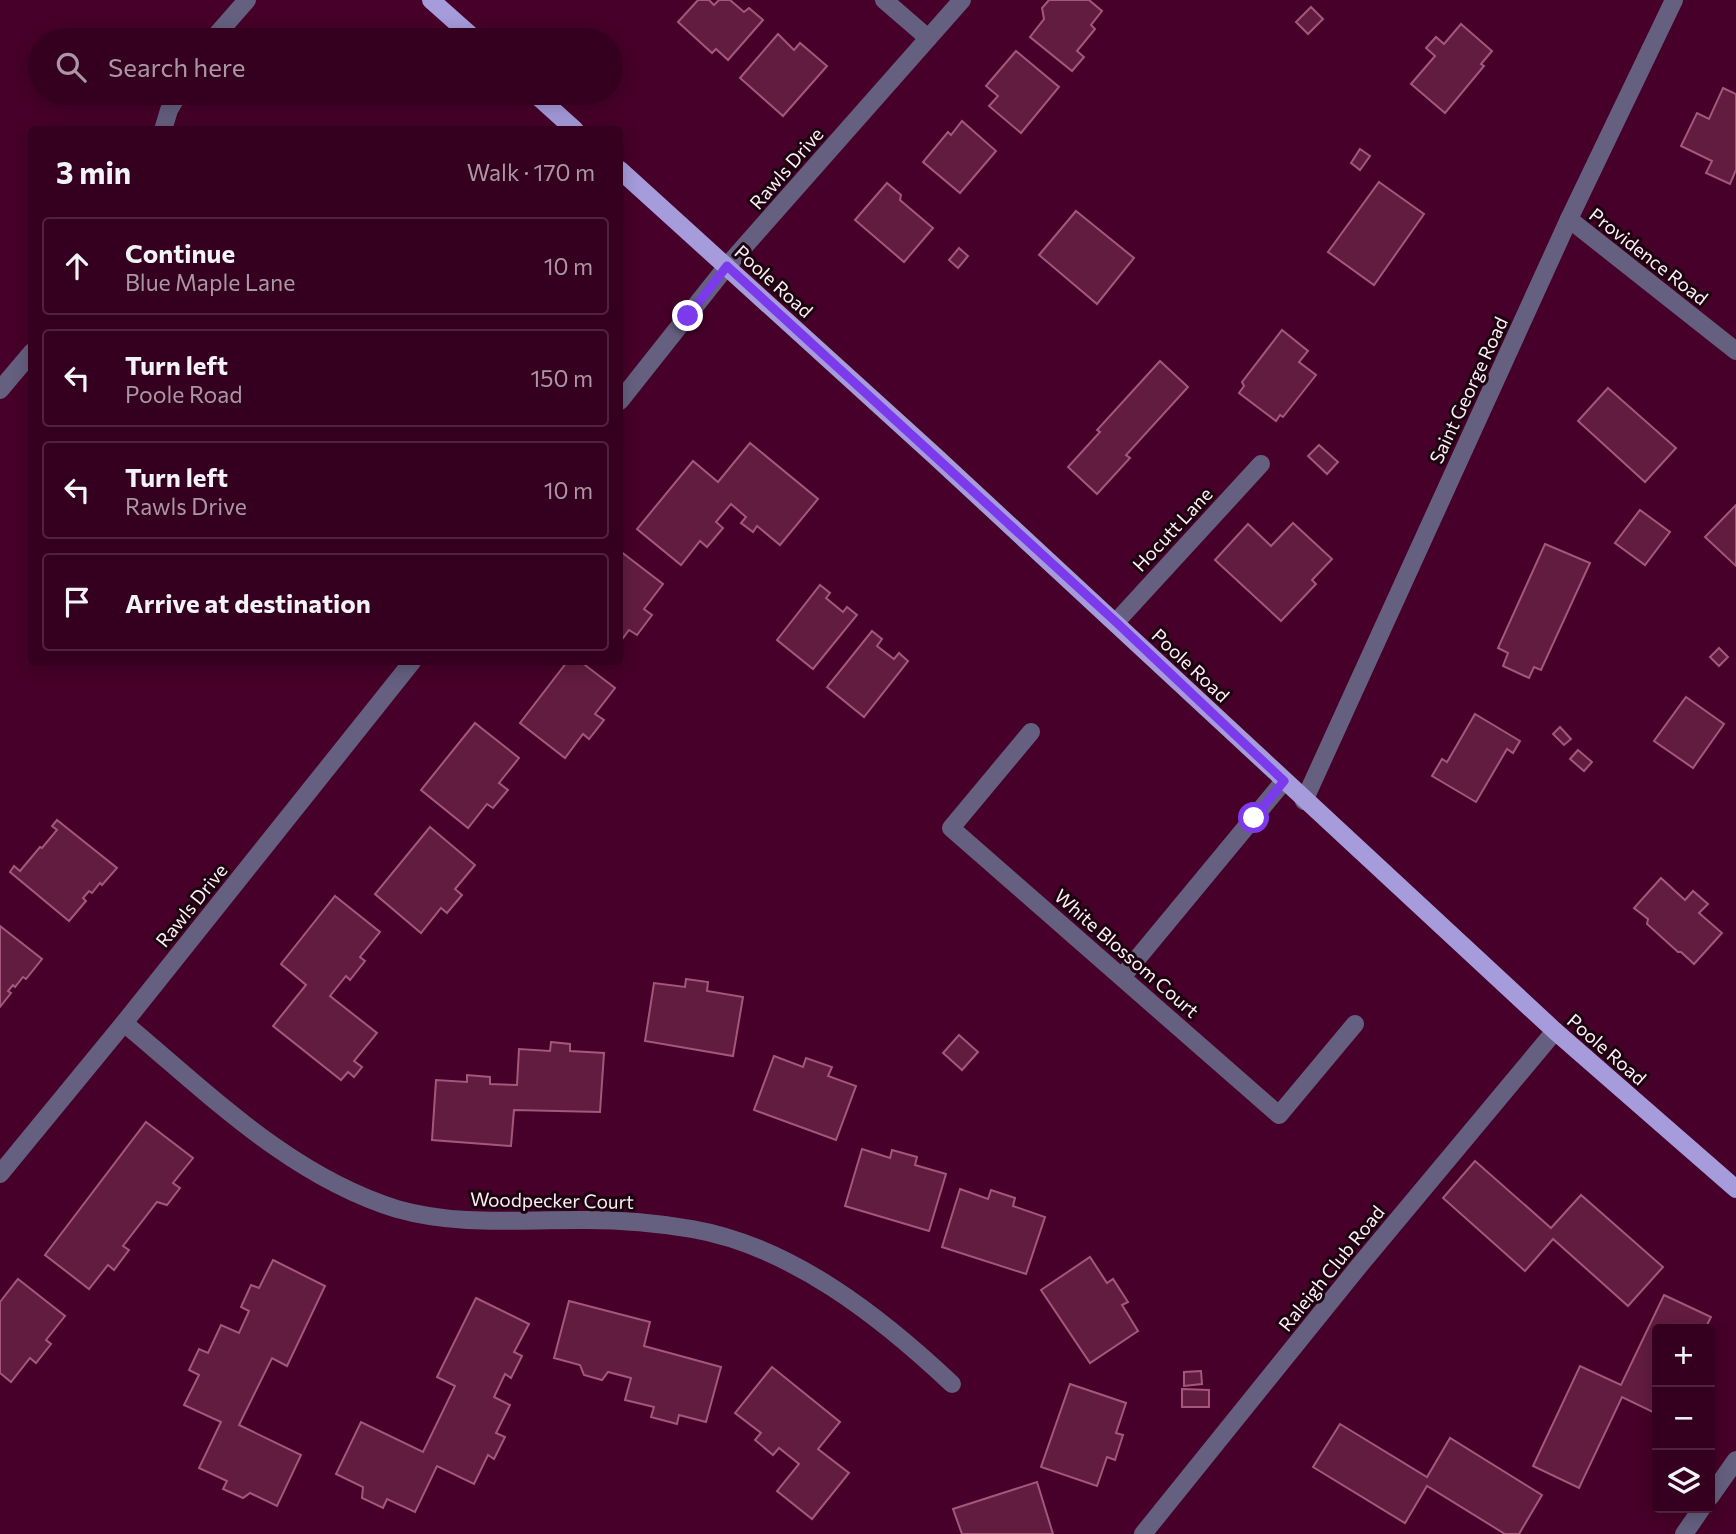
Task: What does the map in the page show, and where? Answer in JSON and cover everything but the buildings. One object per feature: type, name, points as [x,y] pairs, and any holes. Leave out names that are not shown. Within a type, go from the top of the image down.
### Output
[{"type":"main road","points":[[432,0],[463,28]]},
{"type":"main road","points":[[547,105],[571,126]]},
{"type":"main road","name":"Poole Road","points":[[623,173],[1116,622],[1304,801],[1555,1031],[1736,1189]]},
{"type":"street","points":[[222,28],[247,0]]},
{"type":"street","points":[[884,0],[929,38]]},
{"type":"street","name":"Rawls Drive","points":[[623,397],[727,266],[962,0]]},
{"type":"street","name":"Saint George Road","points":[[1304,801],[1569,219],[1674,0]]},
{"type":"street","points":[[164,126],[172,105]]},
{"type":"street","name":"Providence Road","points":[[1569,219],[1736,351]]},
{"type":"street","points":[[0,390],[28,357]]},
{"type":"street","name":"Hocutt Lane","points":[[1116,622],[1261,464]]},
{"type":"street","name":"Rawls Drive","points":[[0,1174],[410,665]]},
{"type":"street","name":"White Blossom Court","points":[[1031,732],[951,828],[1279,1115],[1355,1024]]},
{"type":"street","points":[[1122,977],[1284,781]]},
{"type":"street","name":"Woodpecker Court","points":[[124,1023],[270,1144],[322,1177],[363,1197],[400,1209],[458,1220],[499,1223],[585,1220],[642,1222],[694,1229],[748,1245],[803,1271],[854,1302],[911,1345],[952,1384]]},
{"type":"street","name":"Raleigh Club Road","points":[[1143,1534],[1359,1266],[1555,1031]]},
{"type":"street","points":[[1715,1490],[1736,1460]]},
{"type":"street","points":[[1684,1534],[1699,1513]]},
{"type":"route","points":[[688,316],[727,266],[1116,622],[1284,781],[1254,818]]}]
